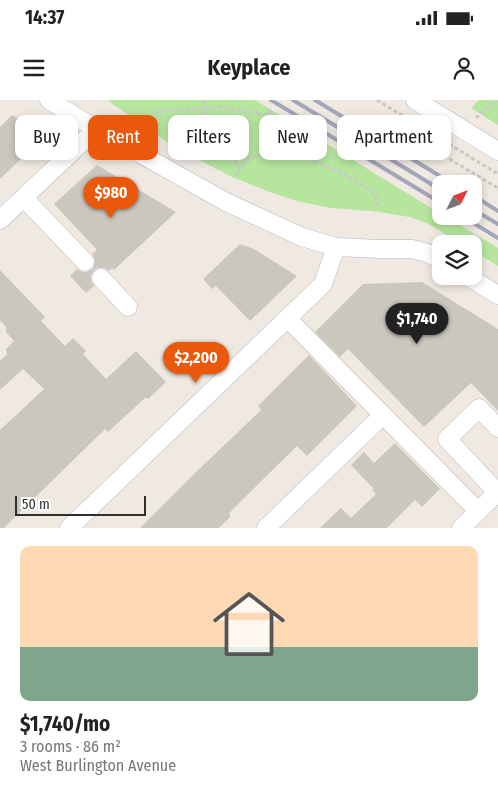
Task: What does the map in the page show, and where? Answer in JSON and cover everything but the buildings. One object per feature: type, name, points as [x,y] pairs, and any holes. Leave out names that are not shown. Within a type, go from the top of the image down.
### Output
[{"type":"street","points":[[49,100],[88,124]]},
{"type":"street","points":[[415,100],[498,151]]},
{"type":"street","points":[[0,220],[88,137]]},
{"type":"street","points":[[151,160],[226,202],[302,237],[336,247],[380,250],[412,249],[432,256]]},
{"type":"street","points":[[24,198],[85,262]]},
{"type":"street","points":[[69,528],[323,284],[336,247]]},
{"type":"street","points":[[101,278],[128,307]]},
{"type":"street","points":[[482,285],[498,295]]},
{"type":"street","points":[[288,319],[478,511]]},
{"type":"street","points":[[460,528],[498,492],[447,439],[479,408],[498,428]]},
{"type":"street","points":[[266,528],[383,415]]},
{"type":"path","points":[[204,100],[206,121],[210,134],[222,150],[240,166]]},
{"type":"path","points":[[377,100],[498,174]]},
{"type":"path","points":[[464,130],[496,100]]},
{"type":"path","points":[[153,112],[222,108],[268,115],[271,110]]},
{"type":"path","points":[[236,176],[240,166],[259,155]]},
{"type":"path","points":[[312,160],[341,172],[372,192],[376,196],[378,210]]},
{"type":"path","points":[[451,160],[498,188]]},
{"type":"green space","points":[[107,100],[255,100],[279,115],[259,115],[259,160],[327,160],[327,144],[337,150],[337,160],[353,160],[432,208],[432,225],[460,225],[476,235],[447,235],[429,224],[410,217],[372,211],[331,208],[297,201],[230,176],[200,160],[249,160],[249,115],[168,115],[168,143],[158,136],[158,115],[129,115]]},
{"type":"green space","points":[[479,100],[498,100],[498,125],[471,108]]},
{"type":"green space","points":[[482,238],[498,248],[498,266],[482,256]]},
{"type":"railway","points":[[271,100],[432,198]]},
{"type":"railway","points":[[293,100],[432,185]]},
{"type":"railway","points":[[315,100],[438,175]]},
{"type":"railway","points":[[482,201],[498,211]]},
{"type":"railway","points":[[482,215],[498,224]]},
{"type":"railway","points":[[477,225],[498,238]]}]
